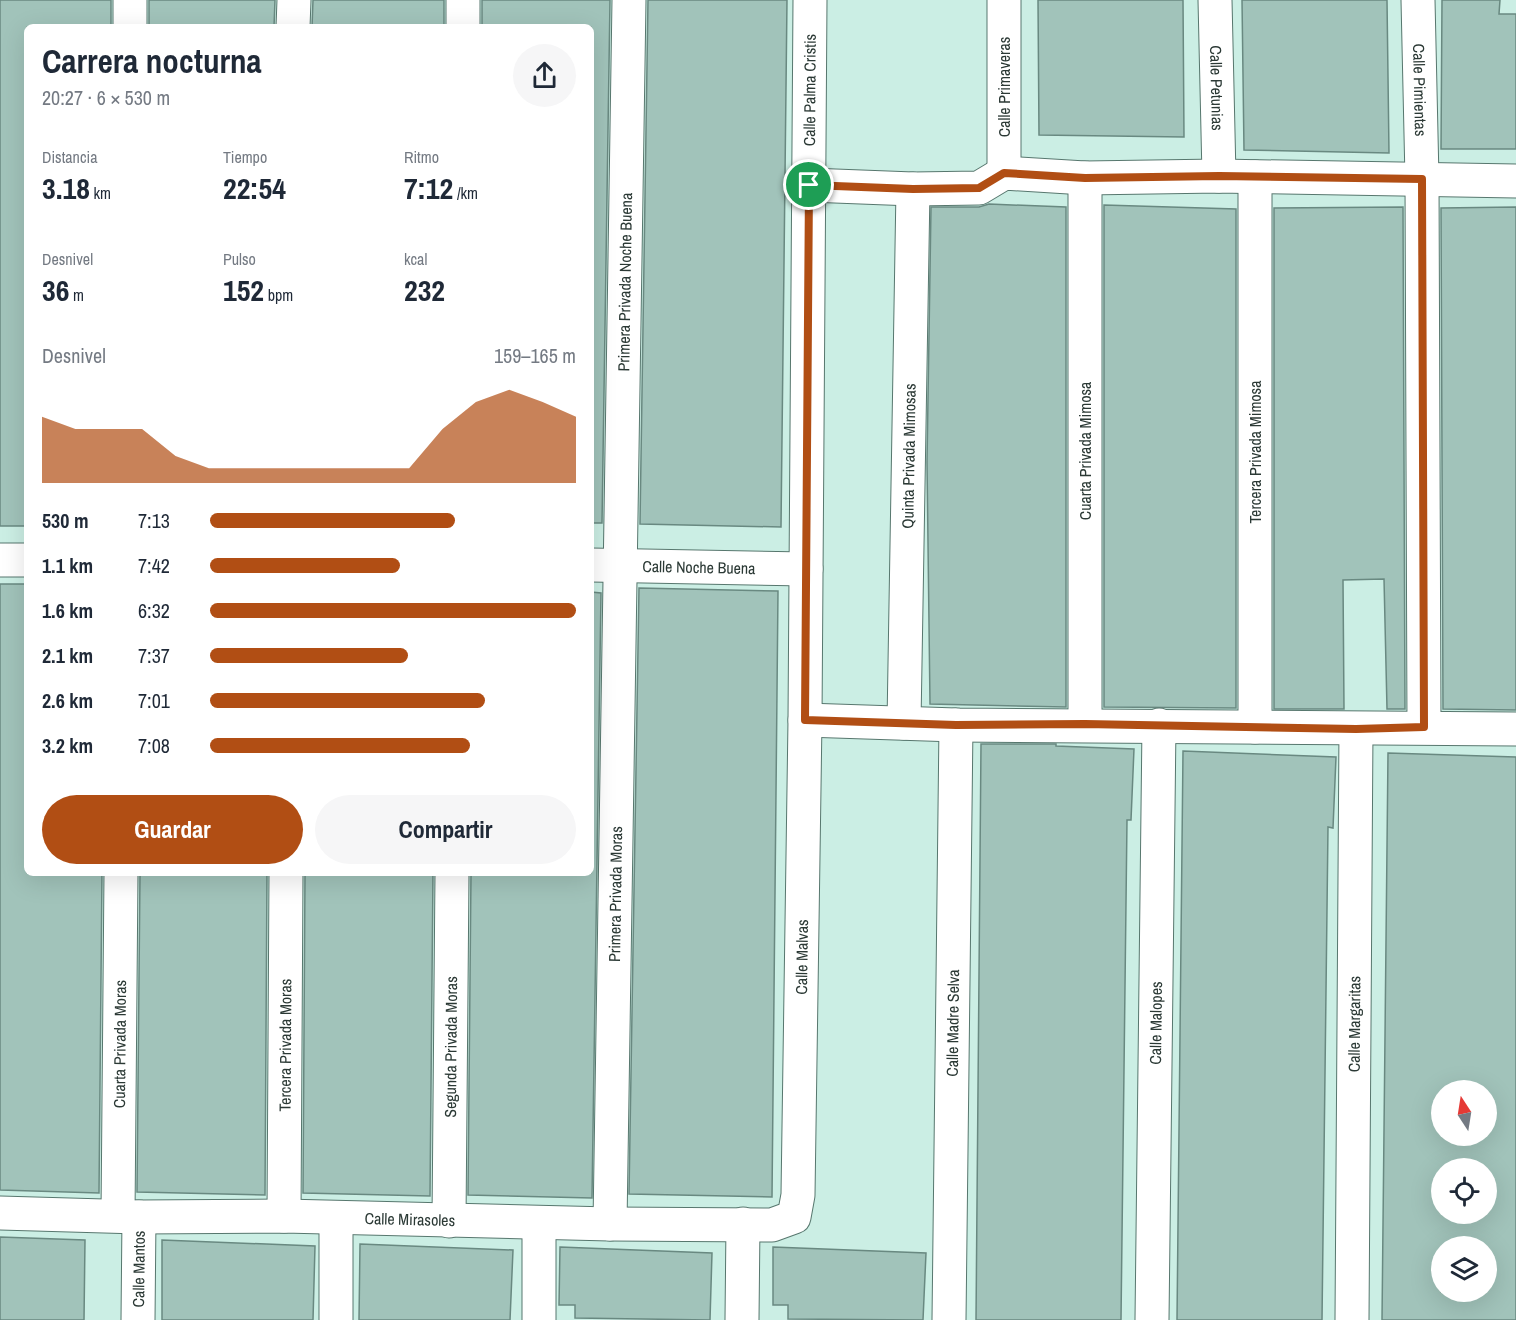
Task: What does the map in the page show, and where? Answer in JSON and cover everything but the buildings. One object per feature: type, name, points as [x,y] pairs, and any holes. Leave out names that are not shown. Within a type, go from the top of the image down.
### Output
[{"type":"street","points":[[130,0],[130,24]]},
{"type":"street","points":[[293,24],[294,0]]},
{"type":"street","points":[[463,0],[463,24]]},
{"type":"street","name":"Primera Privada Noche Buena","points":[[606,565],[629,0]]},
{"type":"street","name":"Calle Palma Cristis","points":[[805,720],[810,0]]},
{"type":"street","name":"Calle Primaveras","points":[[1004,0],[1004,173]]},
{"type":"street","name":"Calle Petunias","points":[[1215,0],[1219,176]]},
{"type":"street","name":"Calle Pimientas","points":[[1418,0],[1422,179],[1424,727]]},
{"type":"street","points":[[809,185],[913,189],[979,188],[1004,173],[1085,178],[1219,176],[1516,181]]},
{"type":"street","name":"Tercera Privada Mimosa","points":[[1255,177],[1256,727]]},
{"type":"street","name":"Cuarta Privada Mimosa","points":[[1085,178],[1085,724]]},
{"type":"street","name":"Quinta Privada Mimosas","points":[[904,723],[913,189]]},
{"type":"street","points":[[0,560],[24,560]]},
{"type":"street","name":"Calle Noche Buena","points":[[606,565],[806,569]]},
{"type":"street","name":"Primera Privada Moras","points":[[606,565],[610,1224]]},
{"type":"street","points":[[805,720],[956,725],[1085,724],[1356,729],[1424,727],[1516,729]]},
{"type":"street","name":"Calle Malvas","points":[[798,1195],[805,720]]},
{"type":"street","name":"Calle Madre Selva","points":[[949,1320],[956,725]]},
{"type":"street","name":"Calle Malopes","points":[[1152,1320],[1159,725]]},
{"type":"street","name":"Calle Margaritas","points":[[1352,1320],[1356,729]]},
{"type":"street","name":"Cuarta Privada Moras","points":[[121,876],[128,1216]]},
{"type":"street","name":"Tercera Privada Moras","points":[[284,1216],[286,876]]},
{"type":"street","name":"Segunda Privada Moras","points":[[449,1221],[452,876]]},
{"type":"street","name":"Calle Mirasoles","points":[[0,1213],[772,1225],[794,1217],[798,1195]]},
{"type":"street","name":"Calle Mantos","points":[[128,1216],[138,1320]]},
{"type":"street","points":[[336,1218],[336,1320]]},
{"type":"street","points":[[539,1223],[539,1320]]},
{"type":"street","points":[[742,1320],[743,1224]]},
{"type":"route","points":[[1004,173],[1085,178],[1219,176],[1422,179],[1424,727],[1356,729],[1085,724],[956,725],[805,720],[809,185],[913,189],[979,188],[1004,173]]}]
